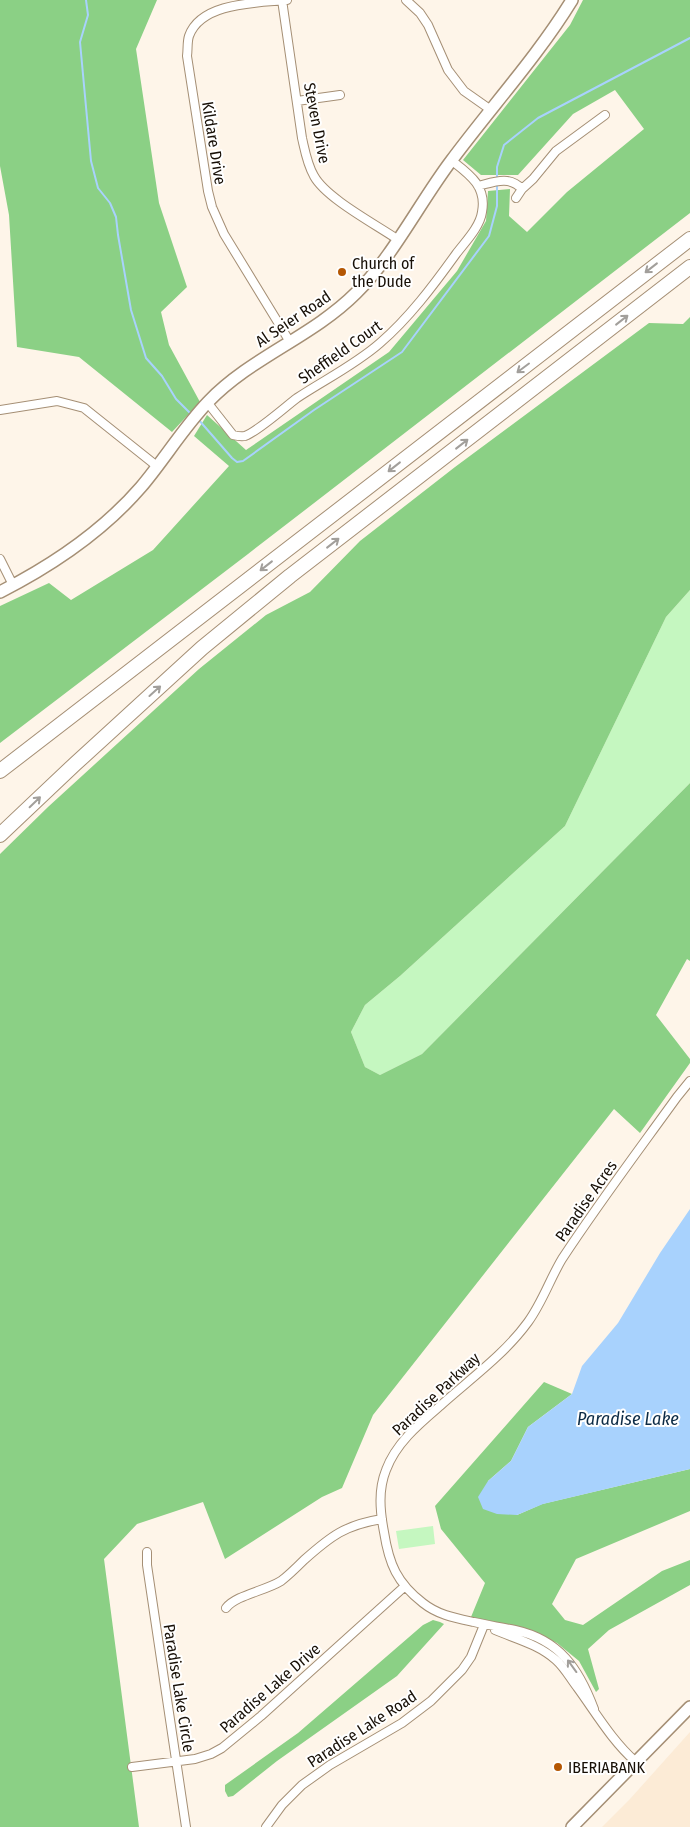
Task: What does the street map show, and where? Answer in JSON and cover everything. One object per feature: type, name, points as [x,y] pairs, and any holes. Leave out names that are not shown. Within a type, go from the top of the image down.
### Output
[{"type":"highway","points":[[0,771],[690,238]]},
{"type":"highway","points":[[0,836],[75,764],[202,648],[290,576],[690,267]]},
{"type":"street","name":"Steven Drive","points":[[282,0],[306,155],[314,176],[330,194],[397,239]]},
{"type":"street","name":"Kildare Drive","points":[[287,0],[222,8],[211,13],[195,27],[190,35],[187,56],[212,207],[224,234],[290,342]]},
{"type":"street","points":[[406,0],[420,13],[428,25],[448,70],[464,91],[491,110]]},
{"type":"street","name":"Al Seier Road","points":[[0,592],[55,560],[103,524],[139,489],[158,467],[207,402],[243,371],[318,325],[357,293],[372,275],[451,160],[554,28],[572,0]]},
{"type":"street","points":[[297,101],[340,95]]},
{"type":"street","points":[[516,198],[556,151],[605,115]]},
{"type":"street","points":[[451,160],[473,177],[478,186],[510,180],[522,189]]},
{"type":"street","name":"Sheffield Court","points":[[207,402],[234,435],[246,436],[298,398],[379,344],[419,303],[478,224],[482,213],[481,196],[478,186]]},
{"type":"street","points":[[0,410],[57,401],[84,408],[158,467]]},
{"type":"street","points":[[0,559],[13,585]]},
{"type":"street","name":"Paradise Acres","points":[[513,1342],[530,1319],[562,1260],[665,1113],[690,1081]]},
{"type":"street","name":"Paradise Parkway","points":[[513,1342],[417,1426],[400,1444],[384,1476],[381,1498],[387,1551],[394,1570],[404,1587],[439,1614],[530,1634],[543,1640],[564,1656],[573,1666],[584,1684],[594,1709],[609,1734],[636,1762]]},
{"type":"street","points":[[226,1608],[234,1600],[258,1592],[282,1580],[337,1533],[354,1525],[382,1520]]},
{"type":"street","name":"Paradise Lake Circle","points":[[147,1552],[148,1574],[186,1827]]},
{"type":"street","name":"Paradise Lake Drive","points":[[132,1768],[176,1762],[211,1754],[228,1744],[404,1587]]},
{"type":"street","name":"Paradise Lake Road","points":[[266,1827],[282,1805],[302,1784],[330,1765],[402,1723],[431,1701],[462,1670],[471,1657],[484,1625]]},
{"type":"street","points":[[572,1827],[690,1707]]},
{"type":"shaded area","points":[[690,1732],[690,1827],[602,1827],[630,1799]]},
{"type":"green space","points":[[0,0],[157,0],[136,49],[159,203],[187,287],[161,312],[169,345],[200,402],[172,432],[79,357],[17,347],[9,215],[0,166]]},
{"type":"green space","points":[[583,0],[690,0],[690,213],[0,743],[0,606],[49,583],[71,600],[153,550],[229,466],[194,436],[207,415],[246,450],[389,352],[457,271],[486,221],[488,191],[510,189],[509,216],[527,232],[567,192],[644,129],[615,90],[573,114],[518,175],[481,175],[463,160],[570,25]]},
{"type":"green space","points":[[690,317],[690,590],[666,617],[565,826],[400,976],[365,1005],[351,1032],[365,1067],[380,1075],[422,1054],[690,783],[690,961],[687,959],[656,1015],[690,1059],[690,1063],[640,1133],[614,1109],[373,1415],[342,1488],[322,1497],[225,1559],[203,1502],[137,1524],[104,1559],[139,1827],[0,1827],[0,854],[48,807],[199,669],[266,615],[310,592],[360,541],[455,467],[649,323],[683,324]]},
{"type":"green space","points":[[690,590],[690,783],[422,1054],[380,1075],[365,1067],[351,1032],[365,1005],[400,976],[565,826],[666,617]]},
{"type":"green space","points":[[544,1382],[572,1394],[528,1427],[511,1461],[488,1481],[517,1515],[542,1504],[690,1469],[690,1511],[576,1559],[552,1604],[565,1620],[583,1625],[662,1571],[690,1560],[690,1585],[609,1630],[588,1649],[599,1689],[596,1692],[579,1661],[557,1643],[525,1628],[471,1617],[485,1583],[441,1529],[435,1506]]},
{"type":"green space","points":[[433,1526],[435,1544],[399,1549],[396,1531]]},
{"type":"green space","points":[[433,1620],[444,1624],[397,1676],[277,1761],[233,1796],[228,1797],[225,1785],[298,1733],[423,1625]]},
{"type":"water","name":"Paradise Lake","points":[[690,1209],[690,1469],[543,1504],[517,1515],[497,1514],[483,1509],[478,1497],[488,1481],[511,1461],[528,1427],[572,1394],[582,1366],[618,1323],[660,1253]]},
{"type":"waterway","points":[[86,0],[88,15],[80,42],[91,161],[98,188],[110,203],[116,217],[131,310],[146,358],[162,376],[176,399],[191,414]]},
{"type":"waterway","points":[[497,179],[497,167],[504,145],[538,118],[690,38]]},
{"type":"waterway","points":[[198,419],[232,458],[237,462],[243,461],[314,410],[402,352],[489,236],[497,206],[497,184]]},
{"type":"place","name":"Church of the Dude","points":[[342,272]]},
{"type":"place","name":"IBERIABANK","points":[[558,1767]]}]
